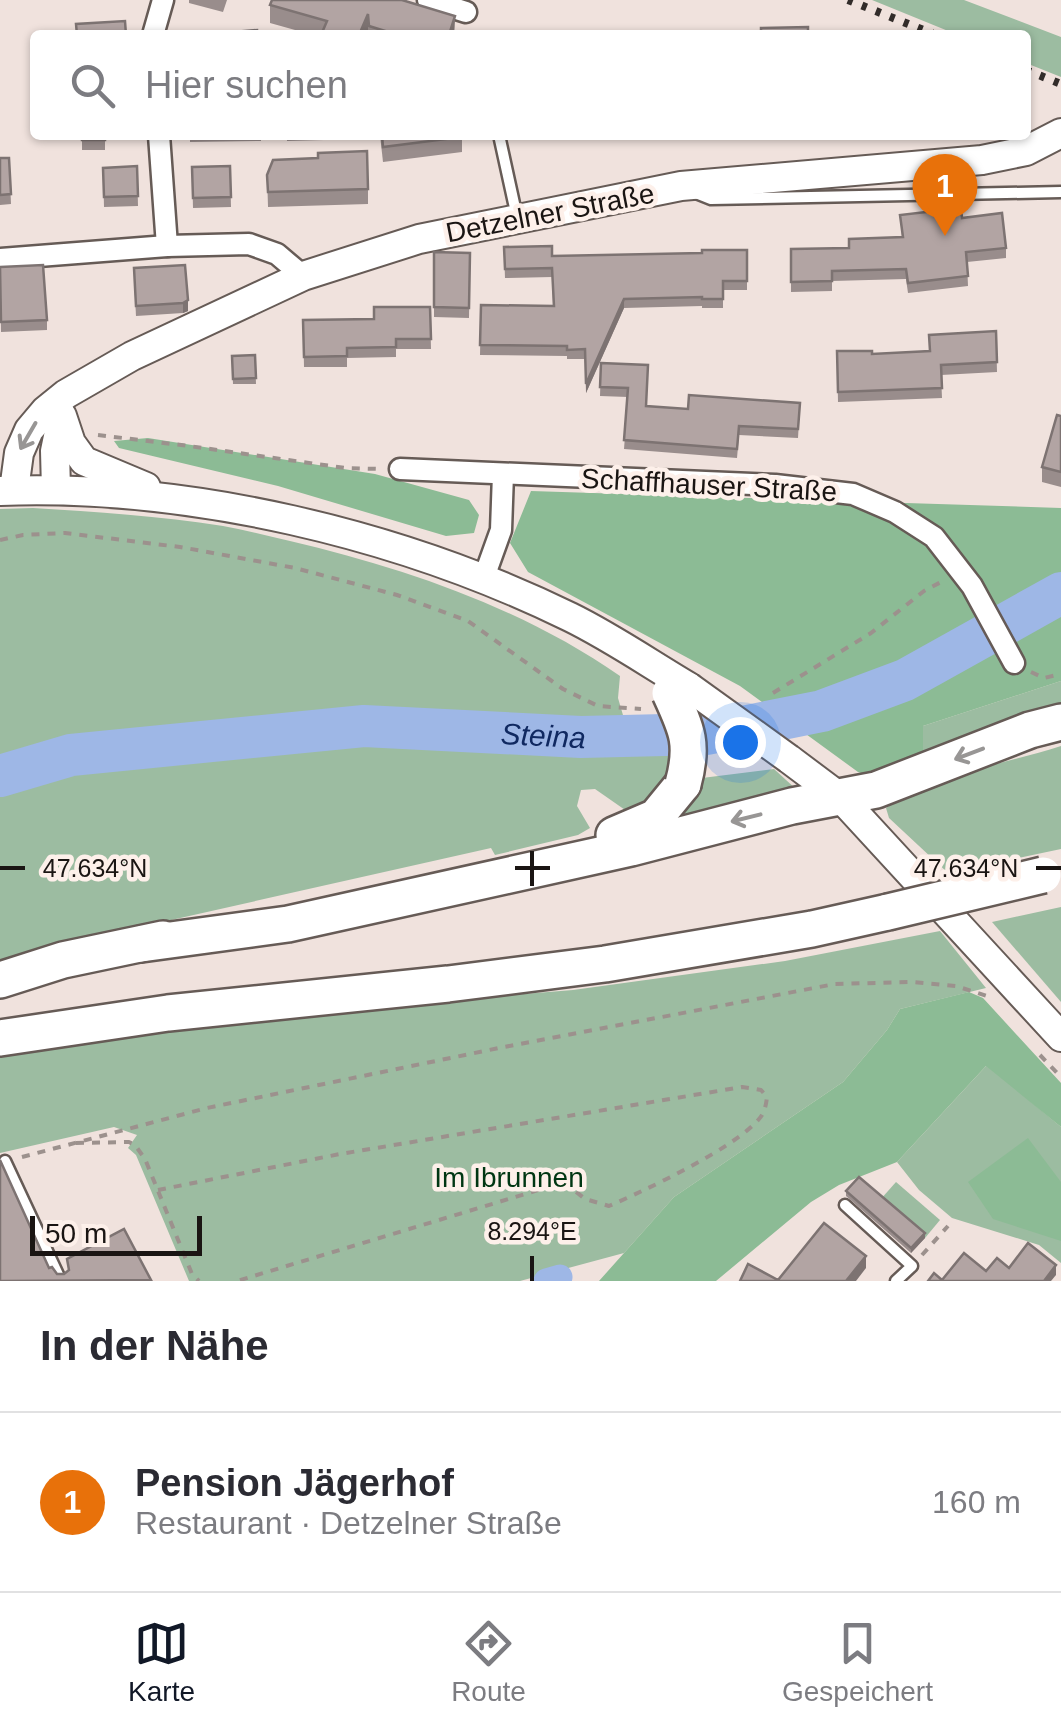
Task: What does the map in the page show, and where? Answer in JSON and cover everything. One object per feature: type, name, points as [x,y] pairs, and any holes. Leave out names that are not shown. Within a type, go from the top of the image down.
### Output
[{"type":"highway","points":[[0,980],[63,960],[612,836],[640,826],[656,817],[683,784],[688,763],[689,742],[665,690]]},
{"type":"highway","points":[[141,944],[288,924],[630,848],[792,806],[876,790],[1030,730],[1061,722]]},
{"type":"highway","points":[[0,1038],[168,1013],[605,964],[812,929],[1052,873]]},
{"type":"main road","name":"Detzelner Straße","points":[[7,490],[19,452],[45,411],[64,405],[132,356],[304,276],[419,240],[682,186],[982,160],[1026,151],[1061,133]]},
{"type":"main road","points":[[56,490],[55,451],[64,405]]},
{"type":"main road","points":[[64,405],[70,443],[84,461],[175,500]]},
{"type":"main road","points":[[7,490],[111,492],[288,520],[350,535],[484,580],[572,618],[665,690],[789,759],[841,798],[1048,1043]]},
{"type":"street","points":[[154,30],[163,0]]},
{"type":"street","points":[[428,0],[466,12]]},
{"type":"street","points":[[159,140],[167,246]]},
{"type":"street","points":[[0,259],[249,244],[276,254],[304,276]]},
{"type":"street","name":"Schaffhauser Straße","points":[[400,469],[775,485],[853,494],[895,512],[934,537],[966,579],[1014,662]]},
{"type":"street","points":[[484,580],[501,530],[503,474]]},
{"type":"lane","points":[[499,140],[517,218]]},
{"type":"lane","points":[[682,186],[710,200],[1061,192]]},
{"type":"lane","points":[[6,1161],[61,1281]]},
{"type":"lane","points":[[845,1205],[912,1266],[896,1281]]},
{"type":"path","points":[[87,434],[345,468],[400,469]]},
{"type":"path","points":[[0,540],[65,533],[295,568],[397,595],[468,621],[563,689],[598,706],[665,690]]},
{"type":"path","points":[[773,693],[871,633],[924,590],[966,579]]},
{"type":"path","points":[[1014,662],[1044,678],[1061,674]]},
{"type":"path","points":[[6,1161],[207,1108],[835,984],[912,982],[956,986],[985,994],[998,1008]]},
{"type":"path","points":[[1048,1043],[1061,1077]]},
{"type":"path","points":[[158,1190],[340,1154],[742,1087],[761,1090],[767,1097],[760,1118],[746,1132],[609,1206],[584,1199],[570,1186],[545,1188],[237,1281]]},
{"type":"path","points":[[71,1143],[136,1145],[192,1274],[199,1281]]},
{"type":"path","points":[[912,1266],[948,1226]]},
{"type":"green space","points":[[872,0],[964,0],[1061,37],[1061,77],[1031,65],[1031,30],[946,30]]},
{"type":"green space","points":[[148,438],[375,474],[469,500],[479,515],[474,533],[446,536],[278,486],[119,448],[114,441]]},
{"type":"green space","points":[[531,491],[1061,508],[1061,681],[923,726],[923,761],[870,776],[858,772],[740,686],[528,572],[510,543]]},
{"type":"green space","points":[[0,509],[152,517],[240,529],[376,564],[461,593],[543,630],[620,676],[618,698],[625,722],[663,720],[670,750],[667,774],[654,794],[628,812],[595,789],[581,790],[577,806],[590,828],[578,835],[495,855],[491,848],[51,947],[0,963]]},
{"type":"green space","points":[[1061,681],[1061,710],[923,761],[923,726]]},
{"type":"green space","points":[[1061,746],[1061,849],[948,873],[889,818],[886,808],[927,786]]},
{"type":"green space","points":[[774,769],[797,790],[664,823],[694,779]]},
{"type":"green space","points":[[1061,907],[1061,1002],[992,922]]},
{"type":"green space","name":"Im Ibrunnen","points":[[940,931],[986,988],[900,1009],[843,1082],[674,1197],[624,1253],[520,1281],[189,1281],[136,1155],[128,1148],[137,1135],[114,1127],[0,1153],[0,1055],[355,1008],[573,990],[785,961]]},
{"type":"green space","points":[[969,992],[983,998],[1061,1083],[1061,1127],[986,1066],[897,1162],[839,1185],[811,1202],[716,1281],[599,1281],[674,1197],[843,1082],[900,1009]]},
{"type":"green space","points":[[987,1065],[1061,1127],[1061,1263],[1039,1245],[952,1218],[919,1190],[897,1162]]},
{"type":"green space","points":[[1028,1138],[1061,1182],[1061,1241],[993,1219],[968,1182]]},
{"type":"green space","points":[[896,1182],[940,1220],[925,1238],[880,1200]]},
{"type":"building","points":[[272,0],[402,0],[455,16],[451,30],[382,30],[369,26],[368,14],[361,30],[323,30],[327,21],[270,5]]},
{"type":"building","points":[[125,21],[126,30],[77,30],[76,24]]},
{"type":"building","points":[[808,27],[808,30],[761,30]]},
{"type":"building","points":[[382,140],[438,140],[383,147]]},
{"type":"building","points":[[367,151],[368,189],[268,192],[267,175],[273,160]]},
{"type":"building","points":[[0,158],[9,158],[11,194],[0,195]]},
{"type":"building","points":[[137,166],[138,196],[104,197],[103,168]]},
{"type":"building","points":[[230,166],[231,197],[193,198],[192,167]]},
{"type":"building","points":[[961,208],[962,218],[1002,213],[1006,248],[966,252],[968,276],[908,283],[906,269],[832,271],[832,281],[791,282],[791,249],[849,248],[849,239],[903,237],[900,215]]},
{"type":"building","points":[[552,246],[552,256],[747,250],[747,281],[723,281],[723,299],[624,299],[586,384],[585,349],[480,345],[481,305],[554,306],[552,268],[505,269],[504,247]]},
{"type":"building","points":[[434,252],[470,253],[469,308],[434,307]]},
{"type":"building","points":[[43,265],[47,320],[1,322],[0,267]]},
{"type":"building","points":[[185,265],[188,300],[136,306],[134,268]]},
{"type":"building","points":[[374,307],[430,307],[431,339],[396,339],[396,347],[347,348],[347,356],[304,357],[303,320],[374,319]]},
{"type":"building","points":[[996,331],[997,362],[941,365],[942,388],[838,392],[837,351],[930,351],[929,335]]},
{"type":"building","points":[[255,355],[256,378],[233,379],[232,356]]},
{"type":"building","points":[[601,363],[648,365],[646,406],[688,409],[689,395],[800,403],[798,429],[739,426],[737,449],[624,440],[628,388],[600,387]]},
{"type":"building","points":[[1057,415],[1061,416],[1061,472],[1042,467]]},
{"type":"building","points":[[0,1160],[49,1268],[64,1274],[69,1270],[67,1259],[124,1229],[151,1280],[0,1281]]},
{"type":"building","points":[[859,1177],[925,1233],[911,1248],[846,1191]]},
{"type":"building","points":[[824,1223],[866,1256],[846,1281],[740,1281],[748,1264],[778,1280]]},
{"type":"building","points":[[1028,1243],[1056,1265],[1044,1281],[928,1281],[934,1273],[942,1280],[964,1253],[986,1271],[997,1258],[1009,1268]]},
{"type":"waterway","name":"Steina","points":[[0,776],[71,755],[364,726],[581,737],[707,734],[822,711],[905,680],[1061,593]]},
{"type":"waterway","points":[[546,1281],[560,1277]]},
{"type":"railway","points":[[848,0],[923,30]]},
{"type":"railway","points":[[1031,72],[1061,84]]},
{"type":"place","name":"Pension Jägerhof","points":[[945,236]]}]
